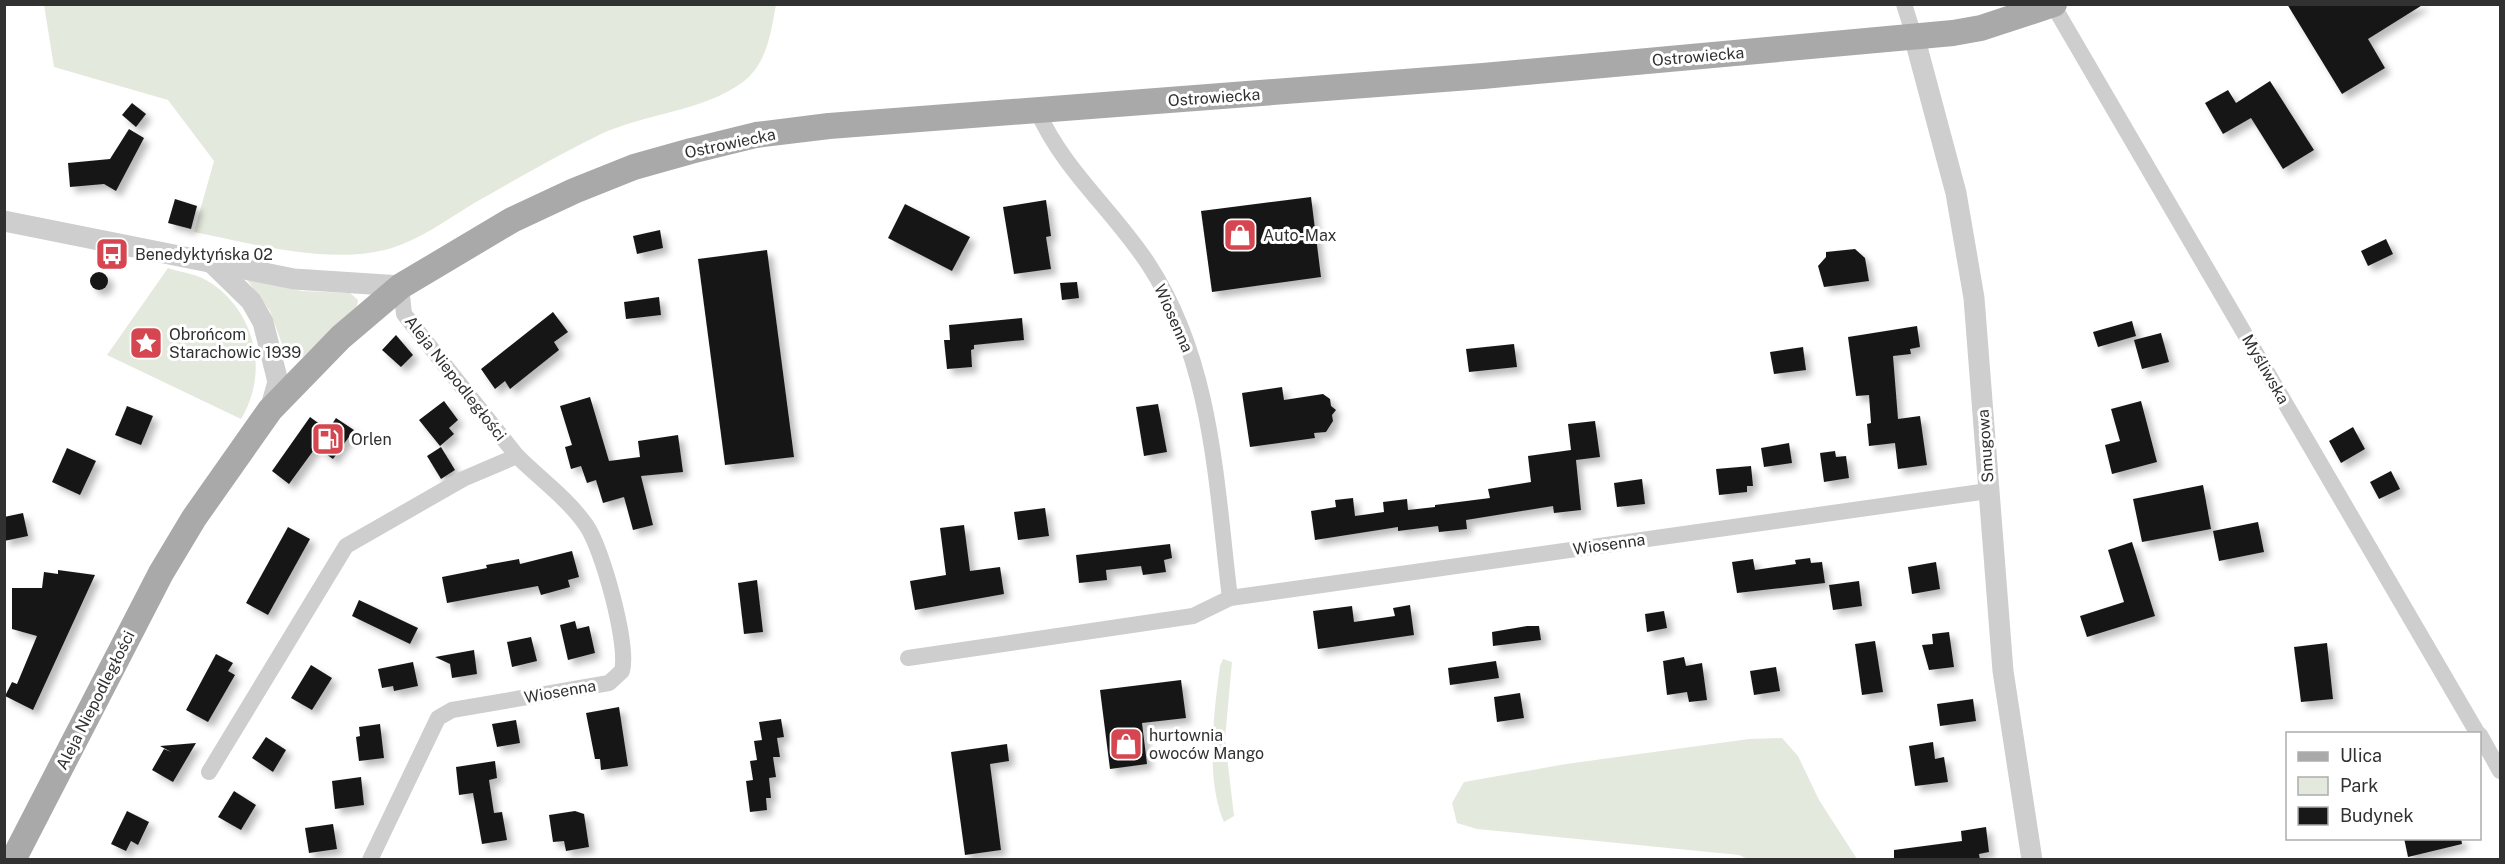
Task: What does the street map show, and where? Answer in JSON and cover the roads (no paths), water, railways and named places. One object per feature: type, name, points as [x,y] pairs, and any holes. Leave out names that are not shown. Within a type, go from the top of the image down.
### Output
[{"type":"main road","name":"Ostrowiecka","points":[[401,286],[512,220],[574,191],[634,167],[756,135],[818,127],[1483,76],[1914,36],[1981,28],[2054,5]]},
{"type":"main road","name":"Aleja Niepodległości","points":[[13,860],[161,573],[215,485],[270,410],[341,337],[401,286]]},
{"type":"street","points":[[1904,4],[1914,36]]},
{"type":"street","name":"Myśliwska","points":[[2054,5],[2478,732]]},
{"type":"street","name":"Smugowa","points":[[1914,36],[1956,193],[1974,298],[2004,671],[2032,860]]},
{"type":"street","name":"Wiosenna","points":[[1037,110],[1066,163],[1148,264],[1181,330],[1193,360],[1208,420],[1230,598]]},
{"type":"street","points":[[4,221],[319,282],[401,286]]},
{"type":"street","points":[[212,262],[251,301],[263,322],[278,382],[270,410]]},
{"type":"street","name":"Aleja Niepodległości","points":[[208,772],[346,546],[463,479],[517,456],[404,314],[401,286]]},
{"type":"street","name":"Wiosenna","points":[[370,860],[438,718],[452,710],[609,682],[622,671],[625,651],[597,544],[586,524],[517,456]]},
{"type":"street","name":"Wiosenna","points":[[908,658],[1193,616],[1230,598],[1988,491]]},
{"type":"street","name":"Myśliwska","points":[[2481,738],[2500,771]]},
{"type":"place","name":"Auto-Max","points":[[1240,235]]},
{"type":"place","name":"Benedyktyńska 02","points":[[112,254]]},
{"type":"place","name":"Obrońcom Starachowic 1939","points":[[146,343]]},
{"type":"place","name":"Orlen","points":[[328,439]]},
{"type":"place","name":"hurtownia owoców Mango","points":[[1126,744]]}]
